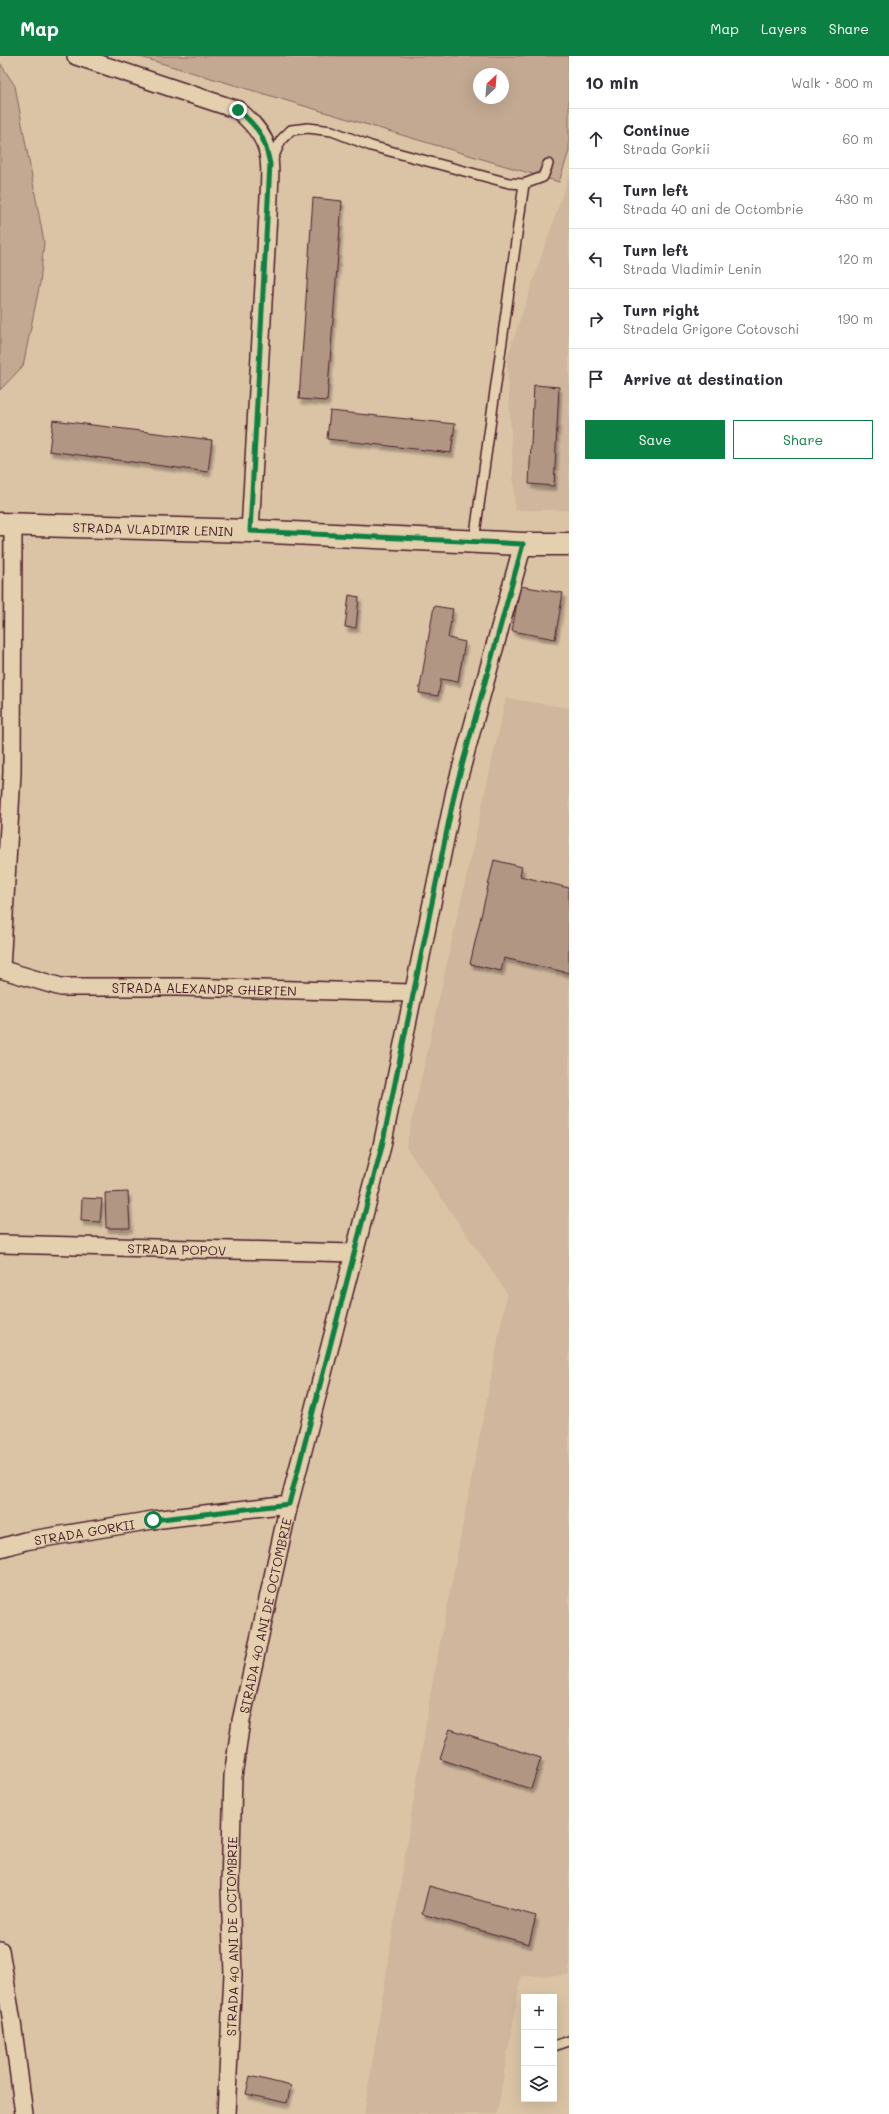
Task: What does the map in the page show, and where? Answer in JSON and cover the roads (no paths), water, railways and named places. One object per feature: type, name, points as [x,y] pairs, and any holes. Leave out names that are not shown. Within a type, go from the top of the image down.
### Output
[{"type":"main road","name":"STRADA VLADIMIR LENIN","points":[[6,524],[250,531],[441,541],[569,544]]},
{"type":"street","points":[[76,56],[238,110],[255,125],[266,142],[270,164],[250,531]]},
{"type":"street","points":[[0,969],[12,773],[6,524]]},
{"type":"street","name":"STRADA 40 ANI DE OCTOMBRIE","points":[[226,2114],[234,1974],[230,1887],[233,1776],[241,1721],[289,1504],[382,1146],[412,993],[455,791],[523,544]]},
{"type":"street","name":"STRADA ALEXANDR GHERȚEN","points":[[0,969],[61,986],[179,987],[412,993]]},
{"type":"street","name":"STRADA POPOV","points":[[0,1244],[354,1253]]},
{"type":"street","name":"STRADA GORKII","points":[[0,1548],[25,1541],[153,1520],[289,1504]]},
{"type":"street","points":[[0,1950],[12,2022],[24,2114]]},
{"type":"lane","points":[[270,164],[281,140],[291,130],[308,128],[332,131],[371,146],[509,183],[524,184],[543,176],[548,164]]},
{"type":"lane","points":[[474,541],[524,184]]},
{"type":"lane","points":[[557,2045],[569,2041]]}]
